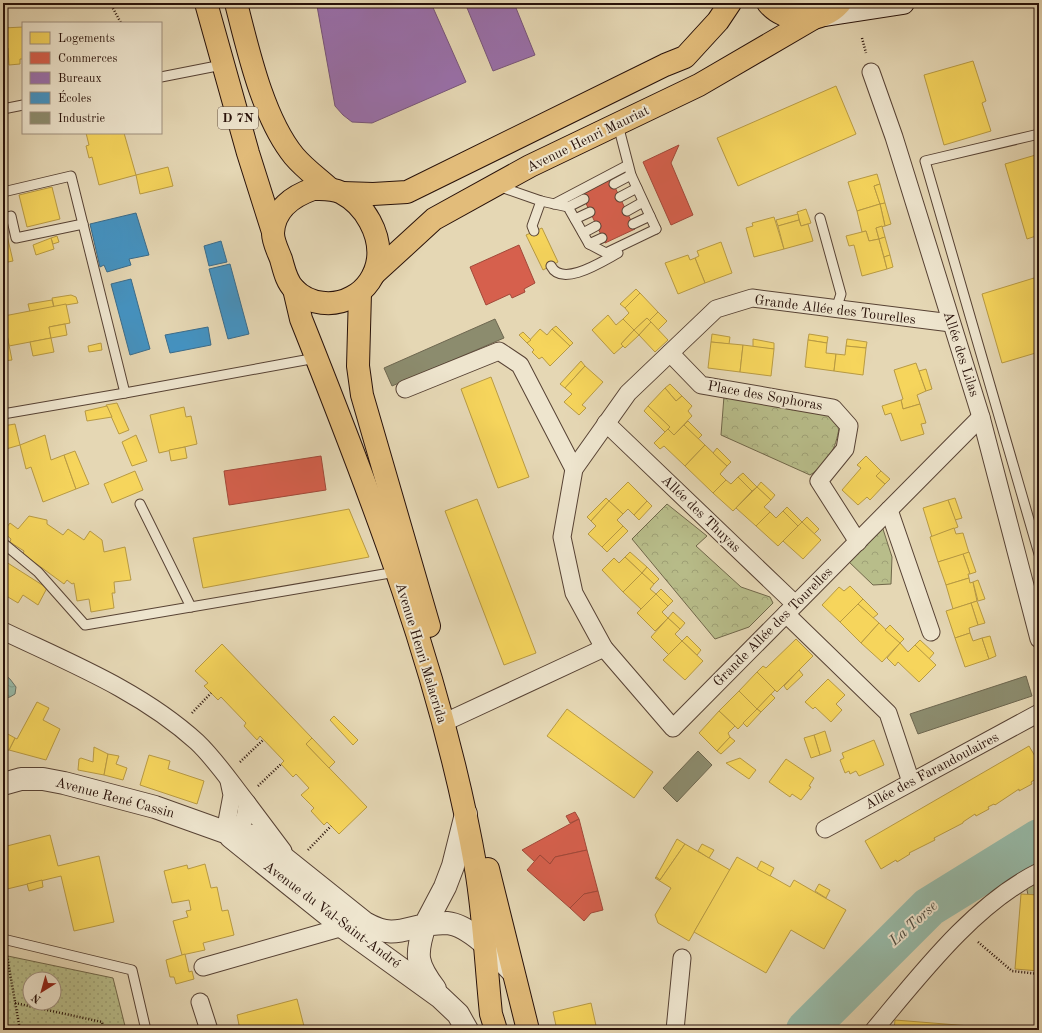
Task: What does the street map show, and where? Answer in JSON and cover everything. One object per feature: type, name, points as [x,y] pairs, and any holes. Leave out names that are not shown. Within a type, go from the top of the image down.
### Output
[{"type":"main road","name":"D 7N","points":[[206,3],[222,65],[273,232]]},
{"type":"main road","name":"D 7N","points":[[236,3],[268,111],[282,138],[294,156],[306,169],[337,191]]},
{"type":"main road","points":[[337,191],[358,205],[366,215],[376,233],[378,253],[374,274],[360,293],[346,301],[332,304],[318,303],[307,299],[294,289],[286,275],[274,242],[273,232],[277,217],[286,203],[297,195],[313,189],[337,191],[372,194],[407,192],[685,57],[718,21],[730,3]]},
{"type":"main road","points":[[768,3],[784,15],[799,19],[826,12]]},
{"type":"main road","name":"Avenue Henri Mauriat","points":[[374,274],[434,220],[495,185],[561,151],[699,85],[826,12]]},
{"type":"main road","name":"Avenue Henri Malacrida","points":[[294,289],[297,310],[378,516],[405,570]]},
{"type":"main road","name":"Avenue Henri Malacrida","points":[[360,293],[358,366],[362,395],[405,570],[448,721],[528,1030]]},
{"type":"main road","name":"Avenue Henri Malacrida","points":[[448,721],[476,870],[491,1014],[496,1030]]},
{"type":"street","name":"Avenue Henri Mauriat","points":[[826,12],[903,3]]},
{"type":"street","name":"Allée des Lilas","points":[[871,72],[894,137],[981,417],[1039,639]]},
{"type":"street","name":"Grande Allée des Tourelles","points":[[951,323],[752,298],[716,309],[628,393],[574,469],[562,536],[574,593],[604,648],[673,728],[981,417]]},
{"type":"street","points":[[405,389],[499,351],[520,364],[574,469]]},
{"type":"street","name":"Place des Sophoras","points":[[670,354],[701,385],[833,408],[849,426],[845,449],[819,481],[858,542]]},
{"type":"street","name":"Allée des Thuyas","points":[[606,423],[790,609],[888,713],[911,782]]},
{"type":"street","points":[[889,510],[931,632]]},
{"type":"street","name":"Avenue du Val-Saint-André","points":[[3,631],[130,693],[159,712],[197,742],[229,781],[250,797],[274,841],[303,862],[365,923],[377,930],[388,932],[425,925],[447,923],[456,925],[484,944],[513,972]]},
{"type":"street","points":[[448,721],[604,648]]},
{"type":"street","name":"Allée des Farandoulaires","points":[[825,829],[1039,713]]},
{"type":"street","name":"Avenue René Cassin","points":[[3,784],[21,779],[43,779],[64,783],[155,807],[225,832]]},
{"type":"street","points":[[225,832],[232,795],[229,781]]},
{"type":"street","points":[[225,832],[240,826],[245,819],[250,797]]},
{"type":"street","name":"Avenue du Val-Saint-André","points":[[440,997],[423,974],[419,960],[419,944],[425,925],[445,887],[453,866],[466,814]]},
{"type":"street","name":"Avenue du Val-Saint-André","points":[[225,832],[252,836],[270,847],[303,862]]},
{"type":"street","name":"Avenue du Val-Saint-André","points":[[225,832],[343,927],[440,997],[458,1014],[467,1030]]},
{"type":"street","points":[[874,1030],[962,928],[1022,880],[1039,872]]},
{"type":"street","points":[[203,967],[343,927]]},
{"type":"street","points":[[675,1030],[682,958]]},
{"type":"street","points":[[200,1002],[209,1030]]},
{"type":"lane","points":[[162,77],[222,65]]},
{"type":"lane","points":[[3,110],[22,105]]},
{"type":"lane","points":[[618,125],[631,175],[656,229]]},
{"type":"lane","name":"Allée des Lilas","points":[[1039,134],[925,161],[1039,554]]},
{"type":"lane","points":[[554,204],[628,165]]},
{"type":"lane","points":[[614,184],[631,175]]},
{"type":"lane","points":[[3,192],[71,176],[125,393]]},
{"type":"lane","points":[[495,185],[541,201],[568,207],[584,199]]},
{"type":"lane","points":[[620,197],[637,188]]},
{"type":"lane","points":[[534,231],[532,226],[541,201]]},
{"type":"lane","points":[[626,211],[643,202]]},
{"type":"lane","points":[[568,207],[589,244],[606,253],[656,229]]},
{"type":"lane","points":[[575,219],[590,212]]},
{"type":"lane","points":[[3,218],[11,216],[16,238],[83,224]]},
{"type":"lane","points":[[633,224],[650,216]]},
{"type":"lane","points":[[820,218],[841,294],[836,309]]},
{"type":"lane","points":[[583,233],[596,226]]},
{"type":"lane","points":[[551,266],[552,270],[565,275],[580,272],[642,242],[656,229]]},
{"type":"lane","points":[[589,244],[602,238]]},
{"type":"lane","points":[[3,414],[316,358]]},
{"type":"lane","points":[[140,504],[191,608]]},
{"type":"lane","points":[[3,542],[38,572],[85,625],[191,608],[405,570]]},
{"type":"lane","points":[[4,939],[132,970],[146,1030]]},
{"type":"path","points":[[110,3],[120,22]]},
{"type":"path","points":[[190,715],[211,693]]},
{"type":"path","points":[[239,763],[263,740]]},
{"type":"path","points":[[250,797],[281,764]]},
{"type":"path","points":[[303,862],[331,826]]},
{"type":"path","points":[[962,928],[1012,971],[1039,974]]},
{"type":"path","points":[[4,939],[20,1030]]},
{"type":"path","points":[[16,1003],[102,1022],[104,1030]]},
{"type":"green space","points":[[724,396],[828,415],[839,428],[836,442],[830,455],[822,466],[810,475],[721,435]]},
{"type":"green space","points":[[667,504],[707,536],[696,546],[741,587],[770,597],[773,603],[749,627],[715,639],[632,539]]},
{"type":"green space","points":[[882,526],[892,557],[891,584],[873,585],[847,560]]},
{"type":"green space","points":[[1039,881],[1039,895],[1028,895],[1026,885]]},
{"type":"green space","points":[[3,955],[113,978],[126,1030],[3,1030]]},
{"type":"water","points":[[3,673],[16,687],[15,694],[5,698],[3,696]]},
{"type":"building: Logements","points":[[22,27],[22,59],[20,59],[20,64],[9,65],[8,48],[3,48],[3,28]]},
{"type":"building: Logements","points":[[973,61],[986,101],[982,103],[991,131],[944,145],[924,75]]},
{"type":"building: Logements","points":[[836,86],[856,134],[738,186],[717,138]]},
{"type":"building: Logements","points":[[86,134],[124,134],[136,175],[99,185],[92,157],[89,158],[86,146],[89,145]]},
{"type":"building: Logements","points":[[1039,154],[1039,235],[1027,239],[1005,164]]},
{"type":"building: Logements","points":[[168,167],[173,186],[140,194],[136,175]]},
{"type":"building: Logements","points":[[877,174],[880,184],[874,186],[880,204],[857,211],[848,182]]},
{"type":"building: Logements","points":[[880,184],[885,203],[880,204],[874,186]]},
{"type":"building: Logements","points":[[52,187],[60,219],[27,227],[19,195]]},
{"type":"building: Logements","points":[[885,203],[891,224],[885,226],[880,204]]},
{"type":"building: Logements","points":[[880,204],[885,226],[876,228],[879,239],[869,241],[866,231],[862,232],[857,211]]},
{"type":"building: Logements","points":[[806,209],[811,223],[801,226],[797,212]]},
{"type":"building: Logements","points":[[798,214],[799,220],[778,226],[776,220]]},
{"type":"building: Logements","points":[[774,217],[784,249],[754,257],[746,228],[753,226],[752,223]]},
{"type":"building: Logements","points":[[799,220],[801,226],[808,224],[813,241],[784,249],[778,226]]},
{"type":"building: Logements","points":[[882,226],[885,237],[879,239],[876,228]]},
{"type":"building: Logements","points":[[542,228],[558,262],[543,270],[526,235]]},
{"type":"building: Logements","points":[[6,231],[13,261],[3,263],[3,232]]},
{"type":"building: Logements","points":[[866,231],[869,241],[879,239],[887,269],[862,276],[854,245],[849,246],[846,236]]},
{"type":"building: Logements","points":[[57,236],[59,242],[53,244],[51,238]]},
{"type":"building: Logements","points":[[885,237],[890,255],[884,257],[879,239]]},
{"type":"building: Logements","points":[[51,238],[54,249],[36,255],[33,245]]},
{"type":"building: Logements","points":[[721,242],[732,273],[705,283],[695,258],[699,256],[697,251]]},
{"type":"building: Logements","points":[[688,255],[690,260],[695,258],[705,283],[678,294],[665,263]]},
{"type":"building: Logements","points":[[890,255],[893,267],[887,269],[884,257]]},
{"type":"building: Logements","points":[[1034,278],[1039,296],[1039,352],[1002,363],[982,294]]},
{"type":"building: Logements","points":[[636,289],[640,293],[625,308],[620,304]]},
{"type":"building: Logements","points":[[640,293],[658,312],[649,321],[647,318],[634,330],[623,319],[629,313],[625,308]]},
{"type":"building: Logements","points":[[71,295],[76,297],[78,303],[54,307],[52,298]]},
{"type":"building: Logements","points":[[52,300],[54,308],[30,312],[28,304]]},
{"type":"building: Logements","points":[[66,304],[70,323],[49,327],[51,338],[9,346],[4,316]]},
{"type":"building: Logements","points":[[658,312],[667,321],[658,330],[649,321]]},
{"type":"building: Logements","points":[[608,315],[616,325],[623,319],[634,330],[621,344],[623,346],[614,354],[592,330]]},
{"type":"building: Logements","points":[[647,318],[651,322],[639,335],[634,330]]},
{"type":"building: Logements","points":[[651,322],[668,340],[655,352],[639,335]]},
{"type":"building: Logements","points":[[65,324],[67,335],[51,338],[49,327]]},
{"type":"building: Logements","points":[[556,326],[573,343],[570,346],[552,329]]},
{"type":"building: Logements","points":[[7,329],[7,335],[3,336],[3,330]]},
{"type":"building: Logements","points":[[540,329],[547,335],[552,329],[570,346],[550,366],[542,357],[539,359],[532,352],[534,350],[527,343]]},
{"type":"building: Logements","points":[[634,330],[639,335],[625,348],[621,344]]},
{"type":"building: Logements","points":[[523,332],[531,340],[527,343],[519,335]]},
{"type":"building: Logements","points":[[712,334],[730,337],[729,344],[711,342]]},
{"type":"building: Logements","points":[[809,334],[828,337],[827,343],[808,340]]},
{"type":"building: Logements","points":[[7,335],[12,360],[3,361],[3,336]]},
{"type":"building: Logements","points":[[51,338],[54,352],[33,356],[30,342]]},
{"type":"building: Logements","points":[[753,339],[774,343],[774,349],[753,347]]},
{"type":"building: Logements","points":[[847,339],[867,342],[866,348],[846,346]]},
{"type":"building: Logements","points":[[808,340],[827,343],[826,353],[836,354],[834,371],[805,367]]},
{"type":"building: Logements","points":[[711,342],[743,345],[740,372],[708,368]]},
{"type":"building: Logements","points":[[101,343],[102,350],[89,352],[88,346]]},
{"type":"building: Logements","points":[[743,345],[774,349],[771,376],[740,372]]},
{"type":"building: Logements","points":[[846,346],[866,348],[863,375],[834,371],[836,354],[845,355]]},
{"type":"building: Logements","points":[[581,361],[585,366],[565,388],[560,384]]},
{"type":"building: Logements","points":[[916,363],[926,391],[917,395],[920,404],[903,409],[901,400],[903,399],[894,370]]},
{"type":"building: Logements","points":[[585,366],[603,382],[582,405],[586,408],[579,415],[564,402],[572,394],[565,388]]},
{"type":"building: Logements","points":[[926,369],[932,389],[926,391],[919,371]]},
{"type":"building: Logements","points":[[491,377],[529,477],[498,488],[461,389]]},
{"type":"building: Logements","points":[[670,384],[682,396],[676,401],[665,388]]},
{"type":"building: Logements","points":[[665,388],[676,401],[682,396],[692,406],[688,411],[692,416],[674,435],[668,429],[670,427],[648,406]]},
{"type":"building: Logements","points":[[901,400],[903,409],[920,404],[926,423],[921,424],[924,434],[901,441],[891,413],[885,415],[882,406]]},
{"type":"building: Logements","points":[[117,403],[129,430],[119,434],[106,405]]},
{"type":"building: Logements","points":[[107,406],[112,417],[87,421],[85,411]]},
{"type":"building: Logements","points":[[648,406],[670,427],[665,432],[644,411]]},
{"type":"building: Logements","points":[[184,407],[186,417],[191,416],[197,444],[159,453],[150,415]]},
{"type":"building: Logements","points":[[688,421],[702,435],[698,439],[684,425]]},
{"type":"building: Logements","points":[[15,424],[20,445],[6,449],[3,438],[3,426]]},
{"type":"building: Logements","points":[[684,425],[705,445],[685,466],[664,446],[660,449],[654,443],[668,429],[674,435]]},
{"type":"building: Logements","points":[[45,435],[51,460],[64,455],[76,489],[43,502],[31,467],[26,469],[20,445]]},
{"type":"building: Logements","points":[[136,435],[147,461],[132,466],[122,442]]},
{"type":"building: Logements","points":[[705,445],[727,466],[720,474],[726,480],[713,493],[685,466]]},
{"type":"building: Logements","points":[[185,447],[187,458],[171,461],[169,450]]},
{"type":"building: Logements","points":[[717,448],[731,462],[727,466],[713,453]]},
{"type":"building: Logements","points":[[75,451],[89,484],[76,489],[64,455]]},
{"type":"building: Logements","points":[[866,456],[881,471],[876,476],[885,484],[870,500],[867,497],[858,505],[842,490],[861,468],[857,465]]},
{"type":"building: Logements","points":[[135,471],[143,490],[112,503],[104,484]]},
{"type":"building: Logements","points":[[881,471],[890,479],[885,484],[876,476]]},
{"type":"building: Logements","points":[[743,473],[757,487],[752,491],[738,477]]},
{"type":"building: Logements","points":[[738,477],[752,491],[733,511],[713,493],[726,480],[731,484]]},
{"type":"building: Logements","points":[[628,482],[647,501],[634,515],[628,509],[623,514],[609,501]]},
{"type":"building: Logements","points":[[761,482],[775,495],[771,500],[757,487]]},
{"type":"building: Logements","points":[[757,487],[771,500],[764,507],[770,512],[756,526],[736,508]]},
{"type":"building: Logements","points":[[606,498],[609,501],[591,521],[587,517]]},
{"type":"building: Logements","points":[[955,498],[962,518],[955,520],[948,500]]},
{"type":"building: Logements","points":[[477,499],[536,653],[504,665],[445,511]]},
{"type":"building: Logements","points":[[948,500],[958,527],[932,537],[923,508]]},
{"type":"building: Logements","points":[[609,501],[623,514],[617,520],[623,526],[602,547],[588,534],[596,526],[591,521]]},
{"type":"building: Logements","points":[[647,501],[652,506],[639,520],[634,515]]},
{"type":"building: Logements","points":[[787,507],[802,522],[798,526],[783,511]]},
{"type":"building: Logements","points":[[349,509],[369,557],[203,588],[193,538]]},
{"type":"building: Logements","points":[[783,511],[798,526],[778,546],[756,526],[770,512],[776,518]]},
{"type":"building: Logements","points":[[29,516],[47,520],[47,524],[63,535],[68,529],[84,540],[90,531],[102,540],[104,552],[125,547],[131,580],[114,582],[115,593],[112,593],[114,608],[91,612],[89,599],[77,601],[74,583],[72,584],[67,580],[64,584],[23,554],[24,551],[10,542],[11,539],[3,532],[10,523],[18,529]]},
{"type":"building: Logements","points":[[807,517],[819,529],[814,534],[802,522]]},
{"type":"building: Logements","points":[[802,522],[821,540],[803,559],[783,541]]},
{"type":"building: Logements","points":[[623,526],[628,531],[607,552],[602,547]]},
{"type":"building: Logements","points":[[954,528],[956,534],[963,533],[969,553],[938,562],[930,537]]},
{"type":"building: Logements","points":[[630,552],[647,567],[642,573],[625,557]]},
{"type":"building: Logements","points":[[969,552],[976,572],[970,574],[963,554]]},
{"type":"building: Logements","points":[[963,554],[970,574],[968,574],[969,578],[946,585],[938,562]]},
{"type":"building: Logements","points":[[625,557],[642,573],[623,592],[602,570],[614,558],[619,563]]},
{"type":"building: Logements","points":[[3,560],[47,588],[38,605],[23,595],[18,603],[3,594]]},
{"type":"building: Logements","points":[[647,567],[659,579],[654,584],[642,573]]},
{"type":"building: Logements","points":[[642,573],[654,584],[650,589],[656,594],[641,609],[623,592]]},
{"type":"building: Logements","points":[[969,578],[970,583],[973,582],[977,601],[953,609],[946,585]]},
{"type":"building: Logements","points":[[978,580],[985,599],[978,601],[973,582]]},
{"type":"building: Logements","points":[[850,586],[863,599],[840,622],[822,605],[839,587],[844,591]]},
{"type":"building: Logements","points":[[661,589],[673,601],[668,606],[656,594]]},
{"type":"building: Logements","points":[[656,594],[668,606],[662,612],[668,618],[655,631],[637,613]]},
{"type":"building: Logements","points":[[863,599],[878,614],[873,618],[858,604]]},
{"type":"building: Logements","points":[[977,601],[985,623],[978,625],[971,603]]},
{"type":"building: Logements","points":[[971,603],[978,625],[969,628],[970,633],[955,638],[946,611]]},
{"type":"building: Logements","points":[[858,604],[879,623],[861,643],[840,622]]},
{"type":"building: Logements","points":[[673,612],[685,623],[680,629],[668,618]]},
{"type":"building: Logements","points":[[668,618],[680,629],[675,634],[682,641],[669,655],[651,637]]},
{"type":"building: Logements","points":[[879,623],[900,643],[882,662],[861,643]]},
{"type":"building: Logements","points":[[890,625],[904,639],[900,643],[885,630]]},
{"type":"building: Logements","points":[[970,633],[973,641],[982,638],[989,659],[965,667],[955,638]]},
{"type":"building: Logements","points":[[687,636],[701,650],[697,655],[682,641]]},
{"type":"building: Logements","points":[[990,636],[996,656],[989,659],[982,638]]},
{"type":"building: Logements","points":[[796,639],[813,656],[777,692],[757,672],[763,666],[766,668]]},
{"type":"building: Logements","points":[[920,640],[934,653],[929,659],[915,645]]},
{"type":"building: Logements","points":[[682,641],[703,661],[685,680],[663,660]]},
{"type":"building: Logements","points":[[900,643],[908,652],[915,645],[936,665],[919,682],[898,662],[895,666],[887,658]]},
{"type":"building: Logements","points":[[222,644],[312,738],[306,744],[367,807],[339,834],[327,822],[324,825],[311,811],[314,808],[301,795],[309,788],[296,774],[293,777],[281,764],[284,761],[260,736],[257,740],[244,726],[246,723],[221,697],[218,700],[204,686],[208,683],[195,671]]},
{"type":"building: Logements","points":[[799,670],[803,675],[787,690],[784,686]]},
{"type":"building: Logements","points":[[757,672],[775,690],[757,709],[739,691]]},
{"type":"building: Logements","points":[[828,679],[845,695],[836,704],[842,710],[831,722],[815,707],[813,709],[805,702]]},
{"type":"building: Logements","points":[[739,691],[757,709],[738,729],[719,711]]},
{"type":"building: Logements","points":[[771,694],[775,698],[761,712],[757,709]]},
{"type":"building: Logements","points":[[37,702],[49,708],[43,720],[60,729],[46,760],[9,750],[15,738],[17,739]]},
{"type":"building: Logements","points":[[567,709],[653,772],[634,798],[547,736]]},
{"type":"building: Logements","points":[[757,709],[761,712],[747,727],[743,723]]},
{"type":"building: Logements","points":[[719,711],[735,726],[728,733],[730,737],[717,751],[699,733]]},
{"type":"building: Logements","points":[[334,716],[358,740],[353,745],[330,720]]},
{"type":"building: Logements","points":[[825,731],[831,751],[820,755],[814,735]]},
{"type":"building: Logements","points":[[6,733],[15,738],[9,750],[3,752],[3,738]]},
{"type":"building: Logements","points":[[814,735],[820,755],[811,758],[804,738]]},
{"type":"building: Logements","points":[[730,737],[735,741],[721,754],[717,751]]},
{"type":"building: Logements","points":[[312,738],[335,762],[329,768],[306,744]]},
{"type":"building: Logements","points":[[874,740],[884,765],[859,776],[856,771],[850,774],[849,771],[845,773],[840,760],[844,758],[842,753]]},
{"type":"building: Logements","points":[[1029,746],[1039,763],[1039,777],[1031,782],[1032,784],[1019,791],[1019,789],[995,805],[994,804],[988,807],[989,809],[976,816],[975,814],[963,823],[934,838],[935,840],[909,853],[910,854],[897,862],[896,860],[881,869],[865,841]]},
{"type":"building: Logements","points":[[94,747],[108,754],[104,775],[78,770],[79,759],[81,758],[93,762]]},
{"type":"building: Logements","points":[[108,754],[119,756],[116,764],[127,768],[123,780],[104,775]]},
{"type":"building: Logements","points":[[149,755],[170,761],[168,769],[204,781],[197,804],[140,785]]},
{"type":"building: Logements","points":[[740,758],[756,770],[749,779],[726,763]]},
{"type":"building: Logements","points":[[786,759],[814,778],[809,786],[811,787],[801,800],[792,794],[790,797],[769,782]]},
{"type":"building: Logements","points":[[50,835],[58,866],[99,856],[114,922],[74,931],[61,876],[3,890],[3,847]]},
{"type":"building: Logements","points":[[677,839],[685,844],[660,880],[656,877]]},
{"type":"building: Logements","points":[[685,844],[730,870],[689,941],[658,923],[655,915],[671,888],[655,878],[656,877],[660,880]]},
{"type":"building: Logements","points":[[702,844],[714,850],[709,858],[698,851]]},
{"type":"building: Logements","points":[[737,857],[790,887],[794,880],[846,910],[824,949],[791,930],[766,973],[694,932]]},
{"type":"building: Logements","points":[[761,861],[774,868],[770,876],[757,869]]},
{"type":"building: Logements","points":[[205,864],[211,888],[217,887],[222,911],[228,910],[234,935],[203,943],[205,950],[182,955],[173,921],[188,917],[186,911],[191,910],[189,900],[172,903],[164,871],[187,865],[188,869]]},
{"type":"building: Logements","points":[[42,880],[43,887],[29,891],[27,884]]},
{"type":"building: Logements","points":[[819,884],[830,890],[826,898],[815,891]]},
{"type":"building: Logements","points":[[1021,894],[1039,895],[1039,971],[1015,969]]},
{"type":"building: Logements","points":[[185,954],[189,972],[192,971],[194,979],[176,984],[174,977],[170,977],[166,960]]},
{"type":"building: Logements","points":[[297,999],[305,1030],[240,1030],[237,1015]]},
{"type":"building: Logements","points":[[591,1003],[597,1030],[557,1030],[553,1012]]},
{"type":"building: Logements","points":[[895,1020],[970,1026],[970,1030],[894,1030]]},
{"type":"building: Commerces","points":[[679,145],[671,163],[693,215],[671,225],[643,162]]},
{"type":"building: Commerces","points":[[611,179],[635,229],[605,243],[581,193]]},
{"type":"building: Commerces","points":[[519,245],[535,283],[524,289],[525,292],[512,298],[510,294],[486,305],[470,267]]},
{"type":"building: Commerces","points":[[321,456],[326,490],[229,505],[224,471]]},
{"type":"building: Commerces","points":[[575,812],[579,819],[570,823],[566,816]]},
{"type":"building: Commerces","points":[[579,819],[587,850],[555,857],[550,864],[540,855],[535,862],[522,850]]},
{"type":"building: Commerces","points":[[587,850],[598,891],[584,894],[570,908],[527,870],[540,855],[550,864],[555,857]]},
{"type":"building: Commerces","points":[[598,891],[603,910],[591,913],[584,921],[570,908],[584,894]]},
{"type":"building: Bureaux","points":[[331,3],[431,3],[466,82],[372,123],[352,122],[335,106],[317,6]]},
{"type":"building: Bureaux","points":[[465,3],[514,3],[535,55],[493,71]]},
{"type":"building: Écoles","points":[[136,213],[149,255],[129,259],[131,265],[107,272],[104,265],[100,267],[90,224]]},
{"type":"building: Écoles","points":[[221,241],[227,262],[209,266],[204,246]]},
{"type":"building: Écoles","points":[[230,264],[249,334],[228,339],[209,269]]},
{"type":"building: Écoles","points":[[131,279],[150,349],[130,355],[111,284]]},
{"type":"building: Écoles","points":[[208,327],[211,345],[170,353],[165,335]]},
{"type":"building: Industrie","points":[[495,319],[504,338],[392,386],[384,368]]},
{"type":"building: Industrie","points":[[1026,676],[1032,696],[918,734],[910,714]]},
{"type":"building: Industrie","points":[[698,751],[712,765],[677,802],[663,788]]},
{"type":"waterway","name":"La Torse","points":[[806,1030],[929,907],[1039,839]]}]
